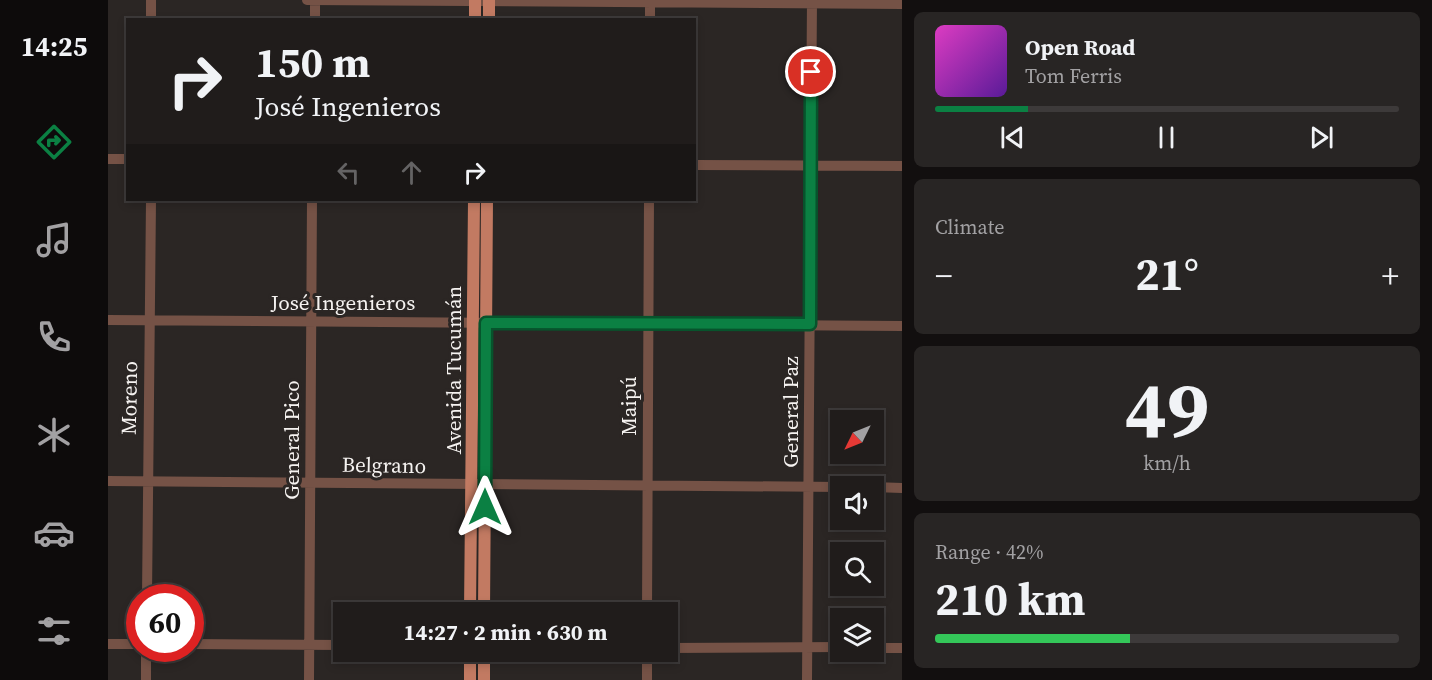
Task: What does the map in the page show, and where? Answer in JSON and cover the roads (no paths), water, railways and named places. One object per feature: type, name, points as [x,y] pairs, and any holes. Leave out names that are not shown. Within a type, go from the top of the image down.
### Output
[{"type":"main road","points":[[475,0],[475,18]]},
{"type":"main road","points":[[489,0],[489,18]]},
{"type":"main road","name":"Avenida Tucumán","points":[[470,602],[474,201]]},
{"type":"main road","name":"Avenida Tucumán","points":[[484,602],[488,201]]},
{"type":"main road","points":[[470,662],[470,680]]},
{"type":"main road","points":[[484,662],[484,680]]},
{"type":"street","points":[[151,0],[151,18]]},
{"type":"street","points":[[307,0],[902,4]]},
{"type":"street","points":[[315,0],[315,18]]},
{"type":"street","points":[[650,1],[650,18]]},
{"type":"street","name":"General Paz","points":[[807,680],[812,2]]},
{"type":"street","points":[[108,159],[126,159]]},
{"type":"street","points":[[696,165],[902,165]]},
{"type":"street","name":"Moreno","points":[[147,584],[151,201]]},
{"type":"street","name":"General Pico","points":[[309,680],[312,201]]},
{"type":"street","name":"Maipú","points":[[647,602],[649,201]]},
{"type":"street","name":"José Ingenieros","points":[[108,320],[902,326]]},
{"type":"street","name":"Belgrano","points":[[108,481],[830,487]]},
{"type":"street","points":[[884,487],[902,488]]},
{"type":"street","points":[[108,644],[126,644]]},
{"type":"street","points":[[204,644],[333,645]]},
{"type":"street","points":[[678,648],[830,647]]},
{"type":"street","points":[[884,648],[902,648]]},
{"type":"street","points":[[146,662],[146,680]]},
{"type":"street","points":[[647,662],[647,680]]}]
